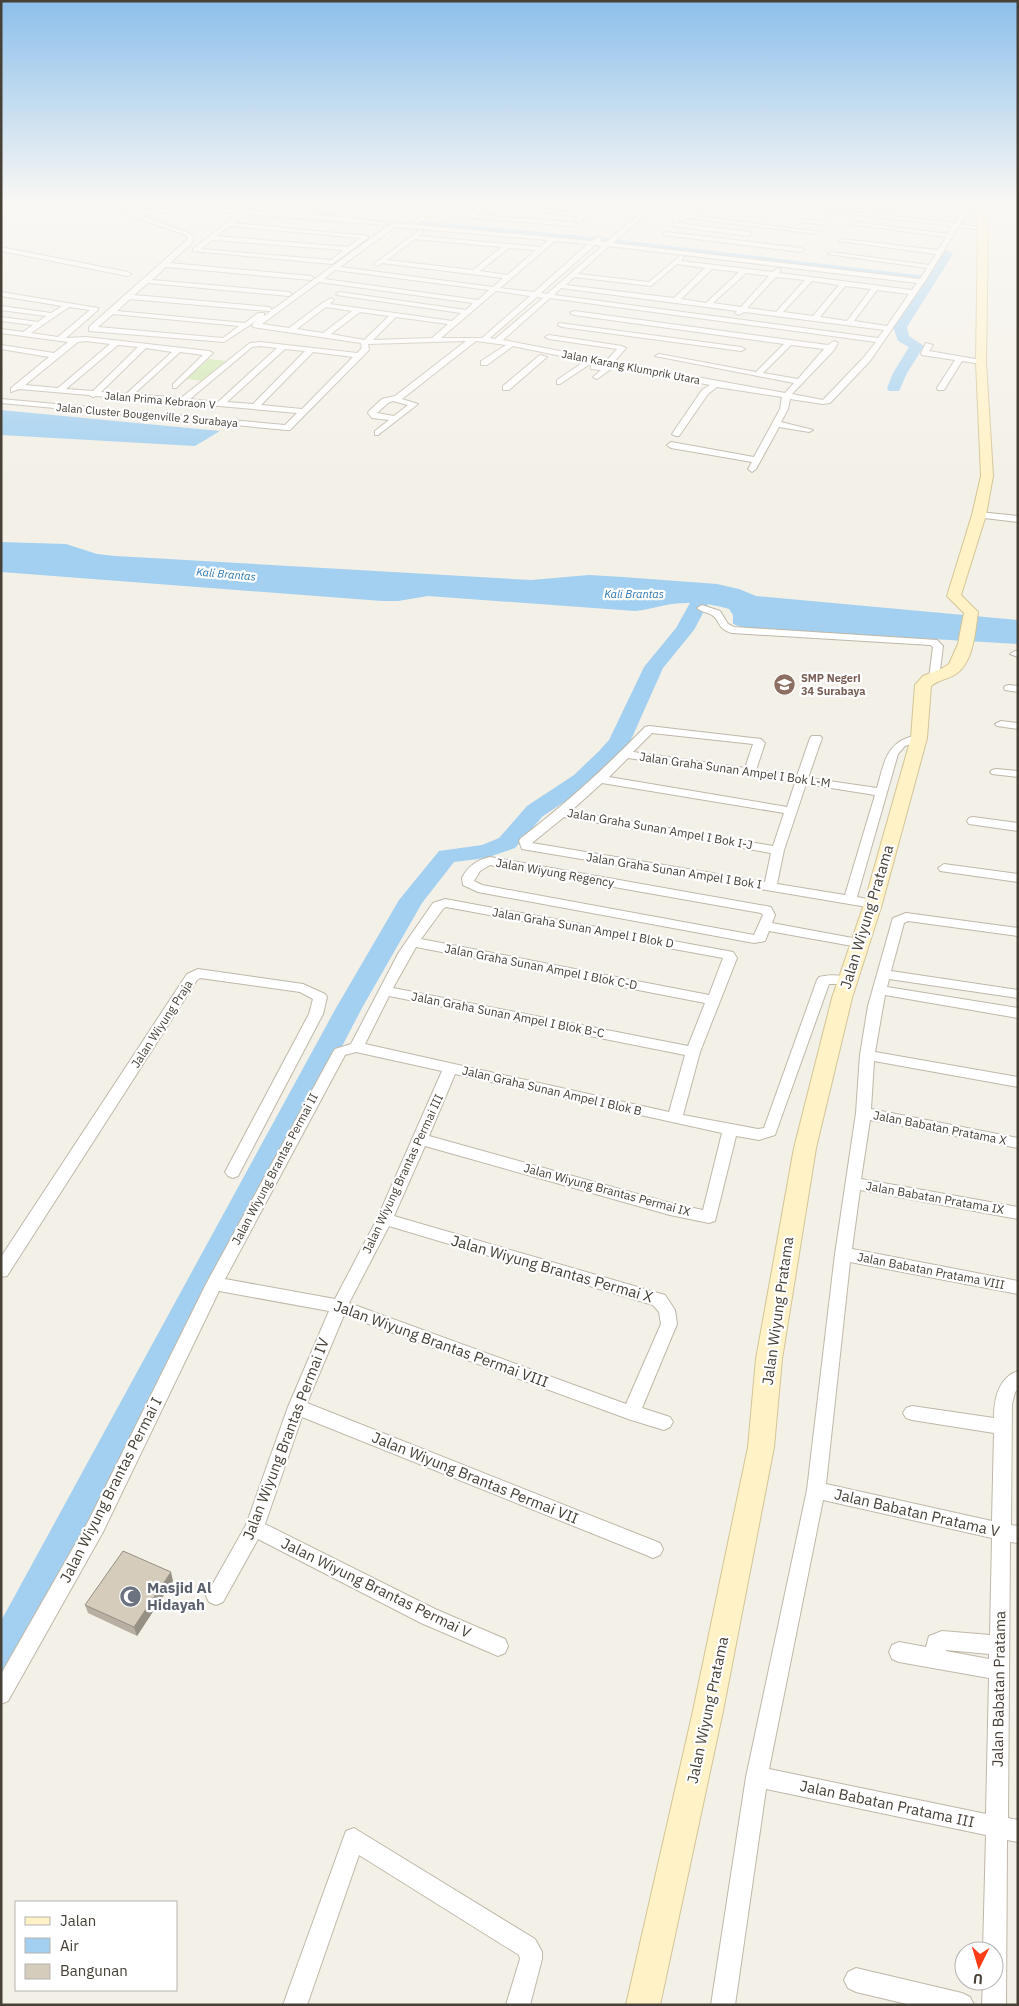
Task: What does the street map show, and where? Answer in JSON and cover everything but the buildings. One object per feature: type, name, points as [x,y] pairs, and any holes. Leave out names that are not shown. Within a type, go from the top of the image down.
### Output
[{"type":"street","points":[[3,401],[67,340],[96,309],[19,297]]},
{"type":"street","points":[[269,309],[128,297],[91,328],[228,340],[294,297]]},
{"type":"street","points":[[252,325],[286,297]]},
{"type":"street","points":[[290,331],[335,297]]},
{"type":"street","points":[[358,297],[467,312]]},
{"type":"street","points":[[441,297],[479,302]]},
{"type":"street","points":[[434,340],[486,297]]},
{"type":"street","points":[[484,340],[532,297]]},
{"type":"street","points":[[497,341],[547,297]]},
{"type":"street","points":[[552,297],[880,340],[909,297]]},
{"type":"street","points":[[642,297],[888,328]]},
{"type":"street","points":[[675,300],[679,297]]},
{"type":"street","points":[[707,305],[716,297]]},
{"type":"street","points":[[732,321],[754,297]]},
{"type":"street","points":[[778,314],[794,297]]},
{"type":"street","points":[[815,318],[833,297]]},
{"type":"street","points":[[849,323],[869,297]]},
{"type":"street","points":[[980,297],[981,362],[987,476],[979,515],[1018,519]]},
{"type":"street","points":[[641,309],[653,298]]},
{"type":"street","points":[[536,349],[584,301]]},
{"type":"street","points":[[25,334],[69,304]]},
{"type":"street","points":[[324,305],[453,323]]},
{"type":"street","points":[[1,308],[52,315]]},
{"type":"street","points":[[325,336],[358,310]]},
{"type":"street","name":"Jalan Karang Klumprik Utara","points":[[110,312],[252,325],[365,344],[434,340],[497,341],[509,346],[558,353],[587,362],[608,363],[645,370],[785,402],[827,401],[867,359],[880,340]]},
{"type":"street","points":[[574,313],[831,348]]},
{"type":"street","points":[[276,427],[354,355],[366,348],[365,344],[394,315]]},
{"type":"street","points":[[645,370],[694,316]]},
{"type":"street","points":[[1,319],[39,324]]},
{"type":"street","points":[[562,325],[674,340],[743,346],[734,355]]},
{"type":"street","points":[[1,331],[67,340],[86,339],[210,354],[173,386],[197,389]]},
{"type":"street","points":[[752,469],[777,424],[785,402],[841,335]]},
{"type":"street","points":[[549,337],[622,348],[608,363]]},
{"type":"street","points":[[558,353],[571,340]]},
{"type":"street","points":[[395,419],[372,414],[384,401],[398,398],[470,342]]},
{"type":"street","points":[[758,374],[790,342]]},
{"type":"street","points":[[59,391],[115,344]]},
{"type":"street","points":[[165,417],[250,344],[354,355]]},
{"type":"street","points":[[929,345],[925,353],[981,362]]},
{"type":"street","points":[[93,395],[144,346]]},
{"type":"street","points":[[484,363],[509,346]]},
{"type":"street","points":[[1,347],[42,352],[51,355]]},
{"type":"street","points":[[219,405],[283,347]]},
{"type":"street","points":[[127,397],[178,350]]},
{"type":"street","points":[[255,408],[311,350]]},
{"type":"street","points":[[524,353],[587,362],[607,369],[597,377]]},
{"type":"street","points":[[302,412],[354,355]]},
{"type":"street","points":[[659,356],[800,382]]},
{"type":"street","points":[[506,388],[543,357]]},
{"type":"street","points":[[941,388],[960,358]]},
{"type":"street","points":[[722,367],[728,361]]},
{"type":"street","points":[[560,382],[587,362]]},
{"type":"street","name":"Jalan Prima Kebraon V","points":[[18,387],[302,412]]},
{"type":"street","points":[[676,434],[713,387]]},
{"type":"street","points":[[378,433],[414,404],[397,401],[398,398]]},
{"type":"street","name":"Jalan Cluster Bougenville 2 Surabaya","points":[[3,401],[276,427],[288,427],[302,412]]},
{"type":"street","points":[[777,424],[808,430]]},
{"type":"street","points":[[672,445],[757,460]]},
{"type":"street","name":"Jalan Wiyung Pratama","points":[[643,2005],[708,1711],[761,1446],[770,1359],[783,1271],[805,1148],[858,944],[862,901],[919,738],[923,685],[954,668],[966,643],[971,612],[954,596],[979,515]]},
{"type":"street","points":[[702,608],[716,613],[724,626],[732,630],[933,642],[938,646],[934,678]]},
{"type":"street","points":[[1001,724],[1018,726]]},
{"type":"street","points":[[625,754],[649,729],[758,741],[750,771]]},
{"type":"street","points":[[770,886],[778,850],[816,738]]},
{"type":"street","points":[[862,901],[880,792],[893,753],[902,744],[919,738]]},
{"type":"street","name":"Jalan Graha Sunan Ampel I Bok L-M","points":[[600,780],[625,754],[750,771],[880,792]]},
{"type":"street","points":[[996,772],[1018,774]]},
{"type":"street","points":[[600,780],[791,811]]},
{"type":"street","name":"Jalan Graha Sunan Ampel I Bok I-J","points":[[562,813],[600,780]]},
{"type":"street","name":"Jalan Graha Sunan Ampel I Bok I","points":[[562,813],[526,841],[526,846],[862,901]]},
{"type":"street","name":"Jalan Graha Sunan Ampel I Bok I-J","points":[[562,813],[778,850]]},
{"type":"street","points":[[973,821],[1018,826]]},
{"type":"street","name":"Jalan Wiyung Regency","points":[[483,862],[494,862],[766,910],[769,915],[764,926],[760,938],[754,939],[478,888],[470,885],[466,879],[483,862]]},
{"type":"street","points":[[944,868],[1018,878]]},
{"type":"street","name":"Jalan Graha Sunan Ampel I Blok D","points":[[413,942],[438,906],[444,903],[723,952],[730,958],[713,1000]]},
{"type":"street","points":[[724,2005],[757,1777],[816,1490],[843,1254],[863,1114],[867,1055],[881,982],[898,921],[906,917],[1018,932]]},
{"type":"street","points":[[764,926],[858,944]]},
{"type":"street","points":[[356,1047],[413,942]]},
{"type":"street","name":"Jalan Graha Sunan Ampel I Blok C-D","points":[[413,942],[713,1000]]},
{"type":"street","name":"Jalan Wiyung Praja","points":[[1,1271],[187,985],[198,973],[303,988],[320,998],[316,1014],[234,1172]]},
{"type":"street","name":"Jalan Graha Sunan Ampel I Blok B","points":[[356,1047],[675,1119],[759,1135],[770,1131],[824,980],[827,978],[847,982]]},
{"type":"street","points":[[881,982],[1018,994]]},
{"type":"street","points":[[881,982],[1018,1013]]},
{"type":"street","name":"Jalan Graha Sunan Ampel I Blok B-C","points":[[385,991],[693,1052]]},
{"type":"street","points":[[675,1119],[693,1052],[713,1000]]},
{"type":"street","name":"Jalan Wiyung Brantas Permai II","points":[[214,1284],[337,1055],[344,1049],[356,1047]]},
{"type":"street","points":[[867,1055],[1018,1082]]},
{"type":"street","name":"Jalan Wiyung Brantas Permai III","points":[[339,1306],[385,1220],[451,1068]]},
{"type":"street","name":"Jalan Babatan Pratama X","points":[[863,1114],[1018,1143]]},
{"type":"street","name":"Jalan Wiyung Brantas Permai IX","points":[[420,1139],[670,1209],[709,1217],[730,1130]]},
{"type":"street","name":"Jalan Babatan Pratama IX","points":[[852,1183],[1018,1213]]},
{"type":"street","name":"Jalan Wiyung Brantas Permai X","points":[[385,1220],[659,1300],[667,1310],[669,1324],[631,1413]]},
{"type":"street","name":"Jalan Babatan Pratama VIII","points":[[843,1254],[1018,1288]]},
{"type":"street","name":"Jalan Wiyung Brantas Permai VIII","points":[[214,1284],[339,1306],[631,1413],[664,1422]]},
{"type":"street","name":"Jalan Wiyung Brantas Permai I","points":[[1,1694],[96,1526],[214,1284]]},
{"type":"street","name":"Jalan Wiyung Brantas Permai IV","points":[[216,1596],[254,1528],[297,1407],[339,1306]]},
{"type":"street","name":"Jalan Babatan Pratama","points":[[994,2005],[999,1670],[1010,1534],[1003,1427],[1004,1396],[1008,1386],[1018,1378]]},
{"type":"street","name":"Jalan Wiyung Brantas Permai VII","points":[[297,1407],[653,1549]]},
{"type":"street","points":[[912,1414],[1003,1427]]},
{"type":"street","name":"Jalan Babatan Pratama V","points":[[816,1490],[1010,1534]]},
{"type":"street","name":"Jalan Wiyung Brantas Permai V","points":[[254,1528],[428,1616],[498,1646]]},
{"type":"street","points":[[936,1659],[936,1643],[942,1640],[1000,1645]]},
{"type":"street","points":[[899,1652],[999,1670]]},
{"type":"street","name":"Jalan Babatan Pratama III","points":[[757,1777],[1018,1831]]},
{"type":"street","points":[[295,2005],[354,1839],[527,1947],[531,1952],[531,1960],[518,2005]]},
{"type":"street","points":[[856,1980],[962,2005]]},
{"type":"green space","points":[[209,359],[227,361],[204,381],[185,379]]},
{"type":"water","points":[[1,410],[220,431],[195,446],[1,435]]},
{"type":"water","name":"Kali Brantas","points":[[1,542],[66,544],[97,554],[116,556],[531,580],[589,575],[717,584],[739,589],[756,596],[1018,620],[1018,644],[744,628],[733,624],[733,615],[729,609],[698,603],[673,604],[635,611],[428,596],[398,601],[382,601],[1,572]]},
{"type":"waterway","points":[[894,388],[900,373],[917,346],[903,338],[900,327],[918,297]]},
{"type":"waterway","points":[[1,1659],[349,1008],[411,900],[447,856],[486,851],[507,843],[535,811],[582,780],[607,756],[619,742],[654,667],[684,630],[702,598]]},
{"type":"place","name":"SMP Negeri 34 Surabaya","points":[[785,684]]},
{"type":"place","name":"Masjid Al Hidayah","points":[[131,1597]]}]
